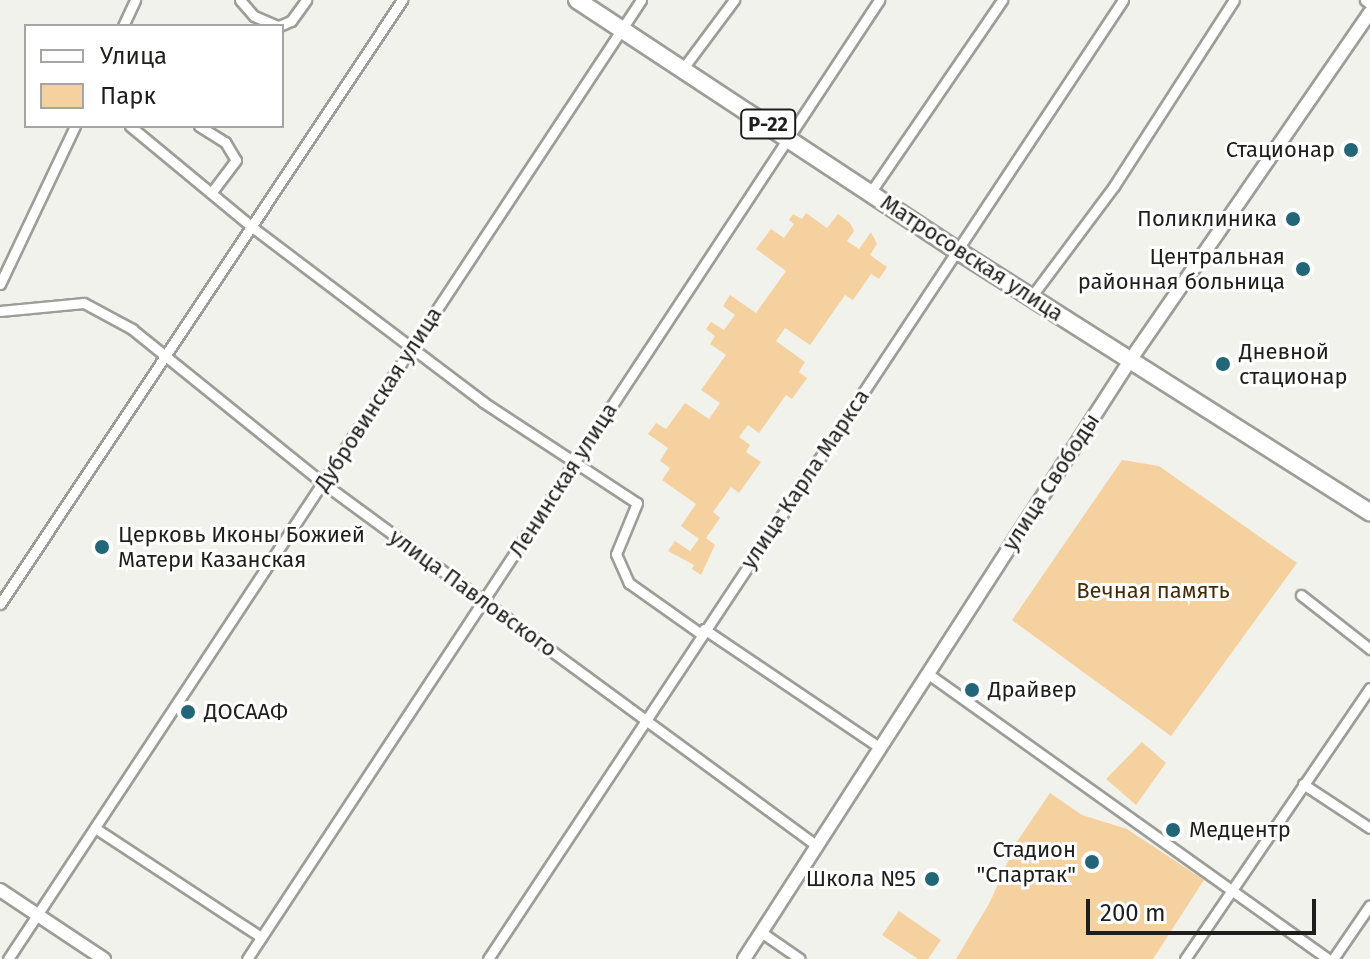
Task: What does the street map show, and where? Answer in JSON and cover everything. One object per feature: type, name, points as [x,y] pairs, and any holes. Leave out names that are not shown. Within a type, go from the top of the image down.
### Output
[{"type":"highway","name":"Матросовская улица","points":[[577,0],[684,67],[958,251],[1370,512]]},
{"type":"main road","name":"улица Свободы","points":[[744,959],[1131,359],[1370,12]]},
{"type":"main road","points":[[0,890],[104,959]]},
{"type":"street","points":[[124,24],[135,0]]},
{"type":"street","points":[[240,0],[252,21]]},
{"type":"street","points":[[284,24],[291,21],[306,0]]},
{"type":"street","points":[[0,604],[167,358],[402,0]]},
{"type":"street","name":"Дубровинская улица","points":[[8,959],[641,0]]},
{"type":"street","points":[[684,67],[734,0]]},
{"type":"street","name":"Ленинская улица","points":[[247,959],[486,601],[569,463],[789,139],[879,0]]},
{"type":"street","points":[[870,193],[1002,0]]},
{"type":"street","name":"улица Карла Маркса","points":[[488,959],[642,720],[1123,0]]},
{"type":"street","points":[[1031,297],[1114,186],[1234,0]]},
{"type":"street","points":[[1365,0],[1370,4]]},
{"type":"street","points":[[0,284],[74,128]]},
{"type":"street","points":[[132,128],[252,227],[411,347],[569,463],[605,478],[637,503],[616,554],[629,583],[879,747]]},
{"type":"street","points":[[202,128],[225,142],[236,160],[211,193]]},
{"type":"street","name":"улица Павловского","points":[[0,311],[84,303],[132,329],[323,483],[817,846]]},
{"type":"street","points":[[1301,595],[1370,649]]},
{"type":"street","points":[[927,673],[1330,959],[1370,905]]},
{"type":"street","points":[[1185,959],[1370,688]]},
{"type":"street","points":[[1303,784],[1370,828]]},
{"type":"street","points":[[95,828],[261,937]]},
{"type":"street","points":[[761,932],[800,959]]},
{"type":"green space","points":[[806,213],[827,228],[838,214],[850,223],[854,231],[847,241],[859,249],[871,232],[877,244],[870,255],[887,267],[879,279],[871,274],[853,300],[845,295],[810,345],[785,328],[776,341],[805,362],[799,372],[807,378],[792,399],[786,395],[759,433],[748,425],[739,437],[750,445],[746,452],[761,462],[739,493],[731,487],[713,512],[720,518],[706,538],[715,545],[701,575],[692,569],[694,565],[668,551],[675,541],[690,551],[699,539],[681,526],[696,504],[662,480],[670,468],[660,461],[668,448],[648,434],[656,423],[666,429],[685,403],[709,419],[720,403],[701,390],[726,355],[710,344],[715,336],[706,329],[711,322],[724,330],[735,315],[723,306],[730,295],[756,313],[786,271],[756,249],[771,229],[784,238],[794,224],[789,220],[793,214],[802,219]]},
{"type":"green space","name":"Вечная память","points":[[1122,460],[1159,466],[1297,563],[1171,736],[1012,620]]},
{"type":"green space","points":[[1142,742],[1166,763],[1136,805],[1106,779]]},
{"type":"green space","name":"Стадион \"Спартак\"","points":[[1050,793],[1082,815],[1127,829],[1204,880],[1153,959],[956,959],[990,902],[1016,843]]},
{"type":"green space","points":[[899,911],[941,940],[928,959],[918,959],[882,935]]},
{"type":"place","name":"Стационар","points":[[1351,150]]},
{"type":"place","name":"Поликлиника","points":[[1293,219]]},
{"type":"place","name":"Центральная районная больница","points":[[1303,269]]},
{"type":"place","name":"Дневной стационар","points":[[1223,364]]},
{"type":"place","name":"Церковь Иконы Божией Матери Казанская","points":[[102,547]]},
{"type":"place","name":"Драйвер","points":[[972,690]]},
{"type":"place","name":"ДОСААФ","points":[[188,712]]},
{"type":"place","name":"Медцентр","points":[[1173,830]]},
{"type":"place","name":"Стадион \"Спартак\"","points":[[1092,862]]},
{"type":"place","name":"Школа №5","points":[[932,879]]}]
